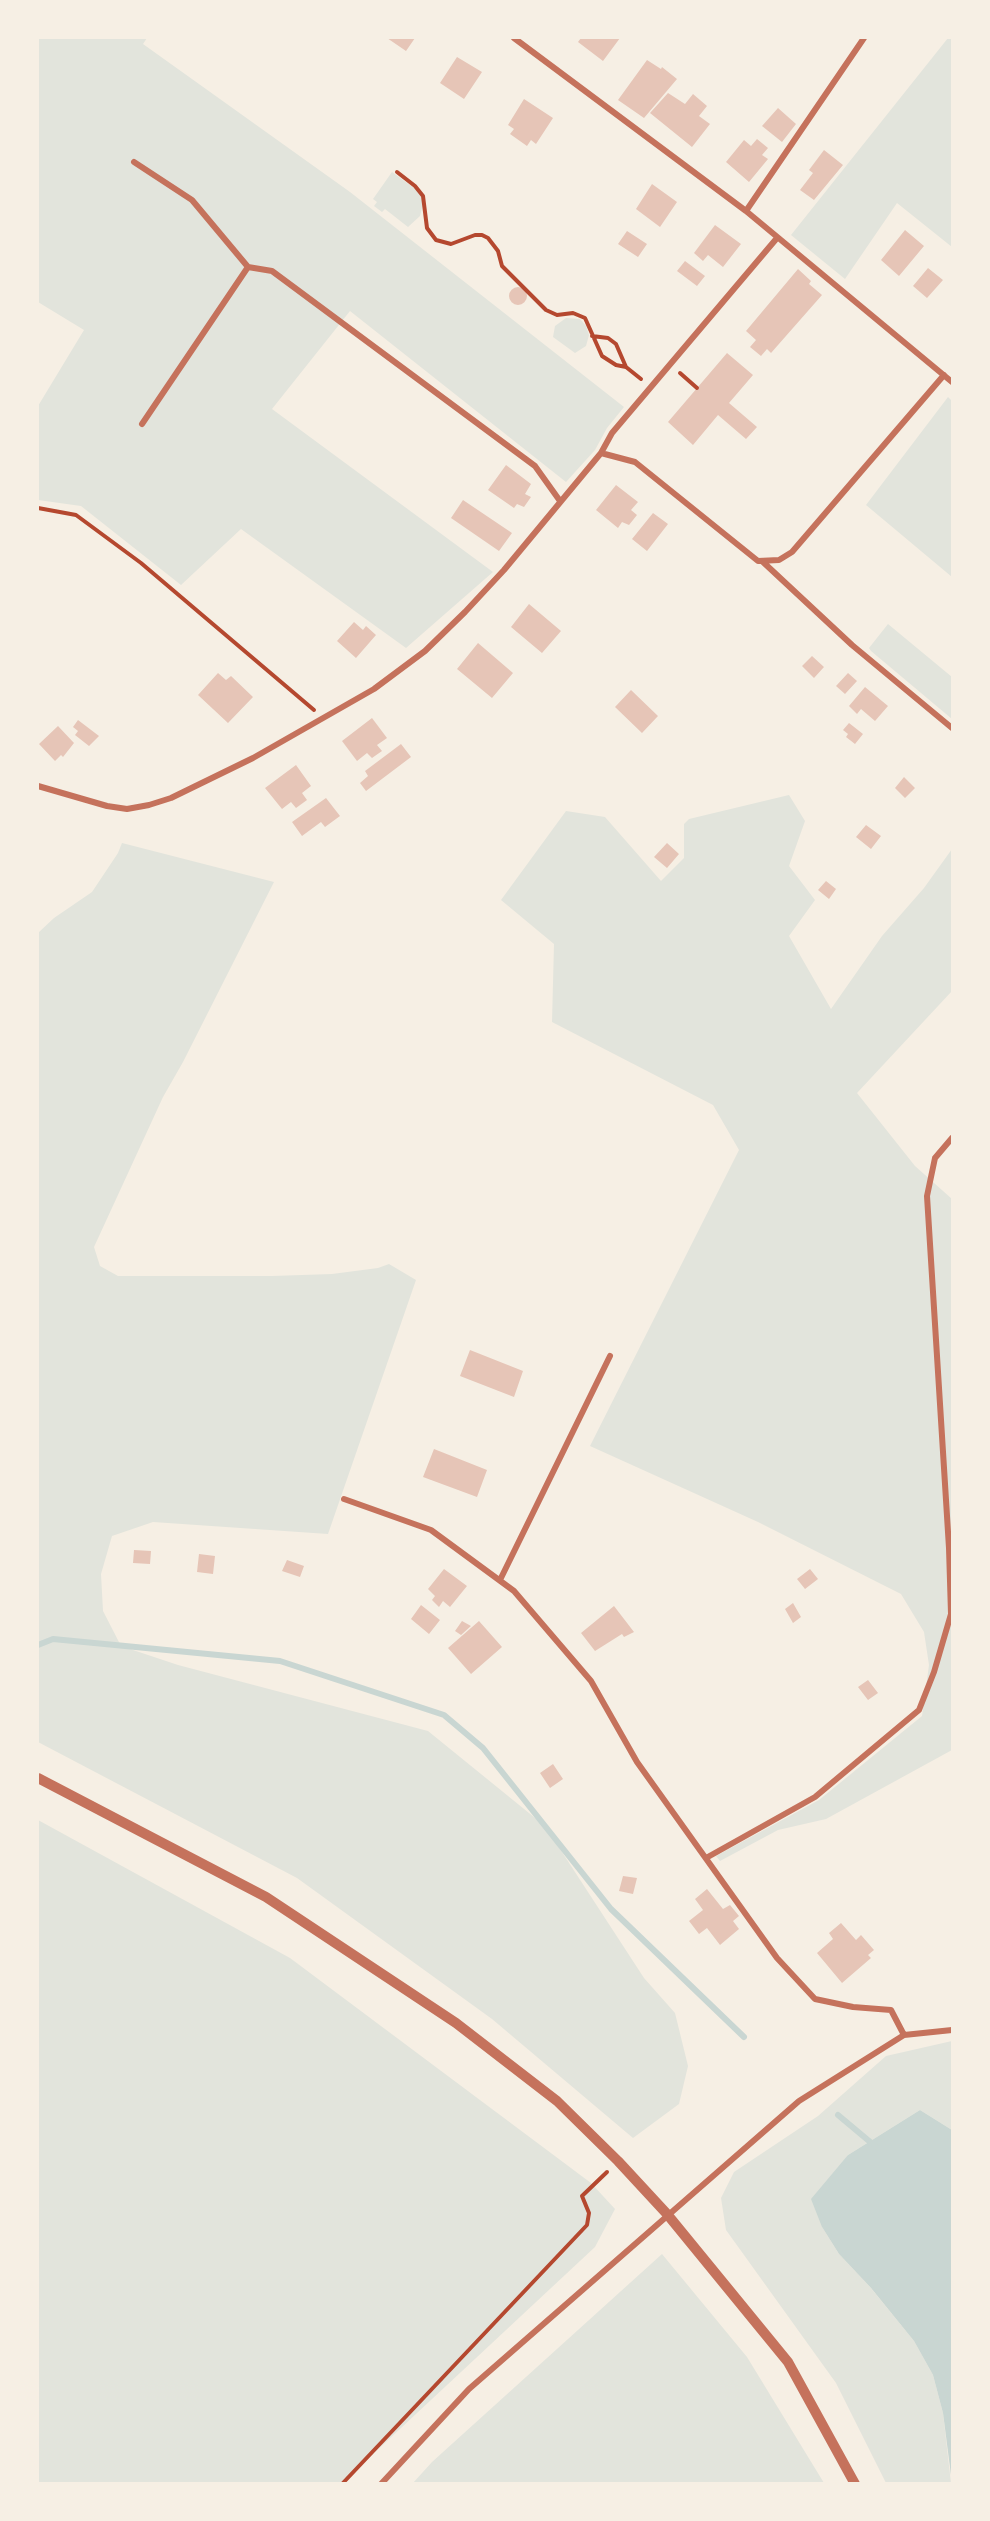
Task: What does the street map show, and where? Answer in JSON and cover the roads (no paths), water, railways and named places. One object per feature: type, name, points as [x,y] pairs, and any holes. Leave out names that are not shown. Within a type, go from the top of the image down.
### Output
[{"type":"street","points":[[514,38],[746,211],[952,382]]},
{"type":"street","points":[[746,211],[864,38]]},
{"type":"street","points":[[134,162],[192,200],[248,267],[272,271],[535,466],[560,501]]},
{"type":"street","points":[[38,786],[107,806],[127,809],[149,805],[171,798],[254,758],[374,689],[425,651],[504,570],[601,453],[612,433],[777,238]]},
{"type":"street","points":[[142,424],[248,267]]},
{"type":"street","points":[[601,453],[635,462],[758,561],[779,561],[792,552],[944,375]]},
{"type":"street","points":[[763,562],[852,645],[952,728]]},
{"type":"street","points":[[706,1858],[815,1797],[919,1710],[934,1672],[951,1614],[927,1196],[935,1158],[952,1138]]},
{"type":"street","points":[[500,1580],[610,1356]]},
{"type":"street","points":[[344,1499],[431,1530],[514,1590],[591,1681],[637,1762],[777,1958],[815,1999],[853,2007],[891,2010],[904,2035]]},
{"type":"street","points":[[38,1778],[267,1897],[456,2023],[557,2101],[618,2161],[667,2214],[788,2362],[855,2484]]},
{"type":"street","points":[[381,2484],[469,2389],[799,2101],[904,2035],[952,2030]]},
{"type":"waterway","points":[[38,1645],[53,1639],[280,1661],[444,1715],[483,1748],[611,1909],[744,2037]]},
{"type":"waterway","points":[[838,2115],[875,2146]]}]
